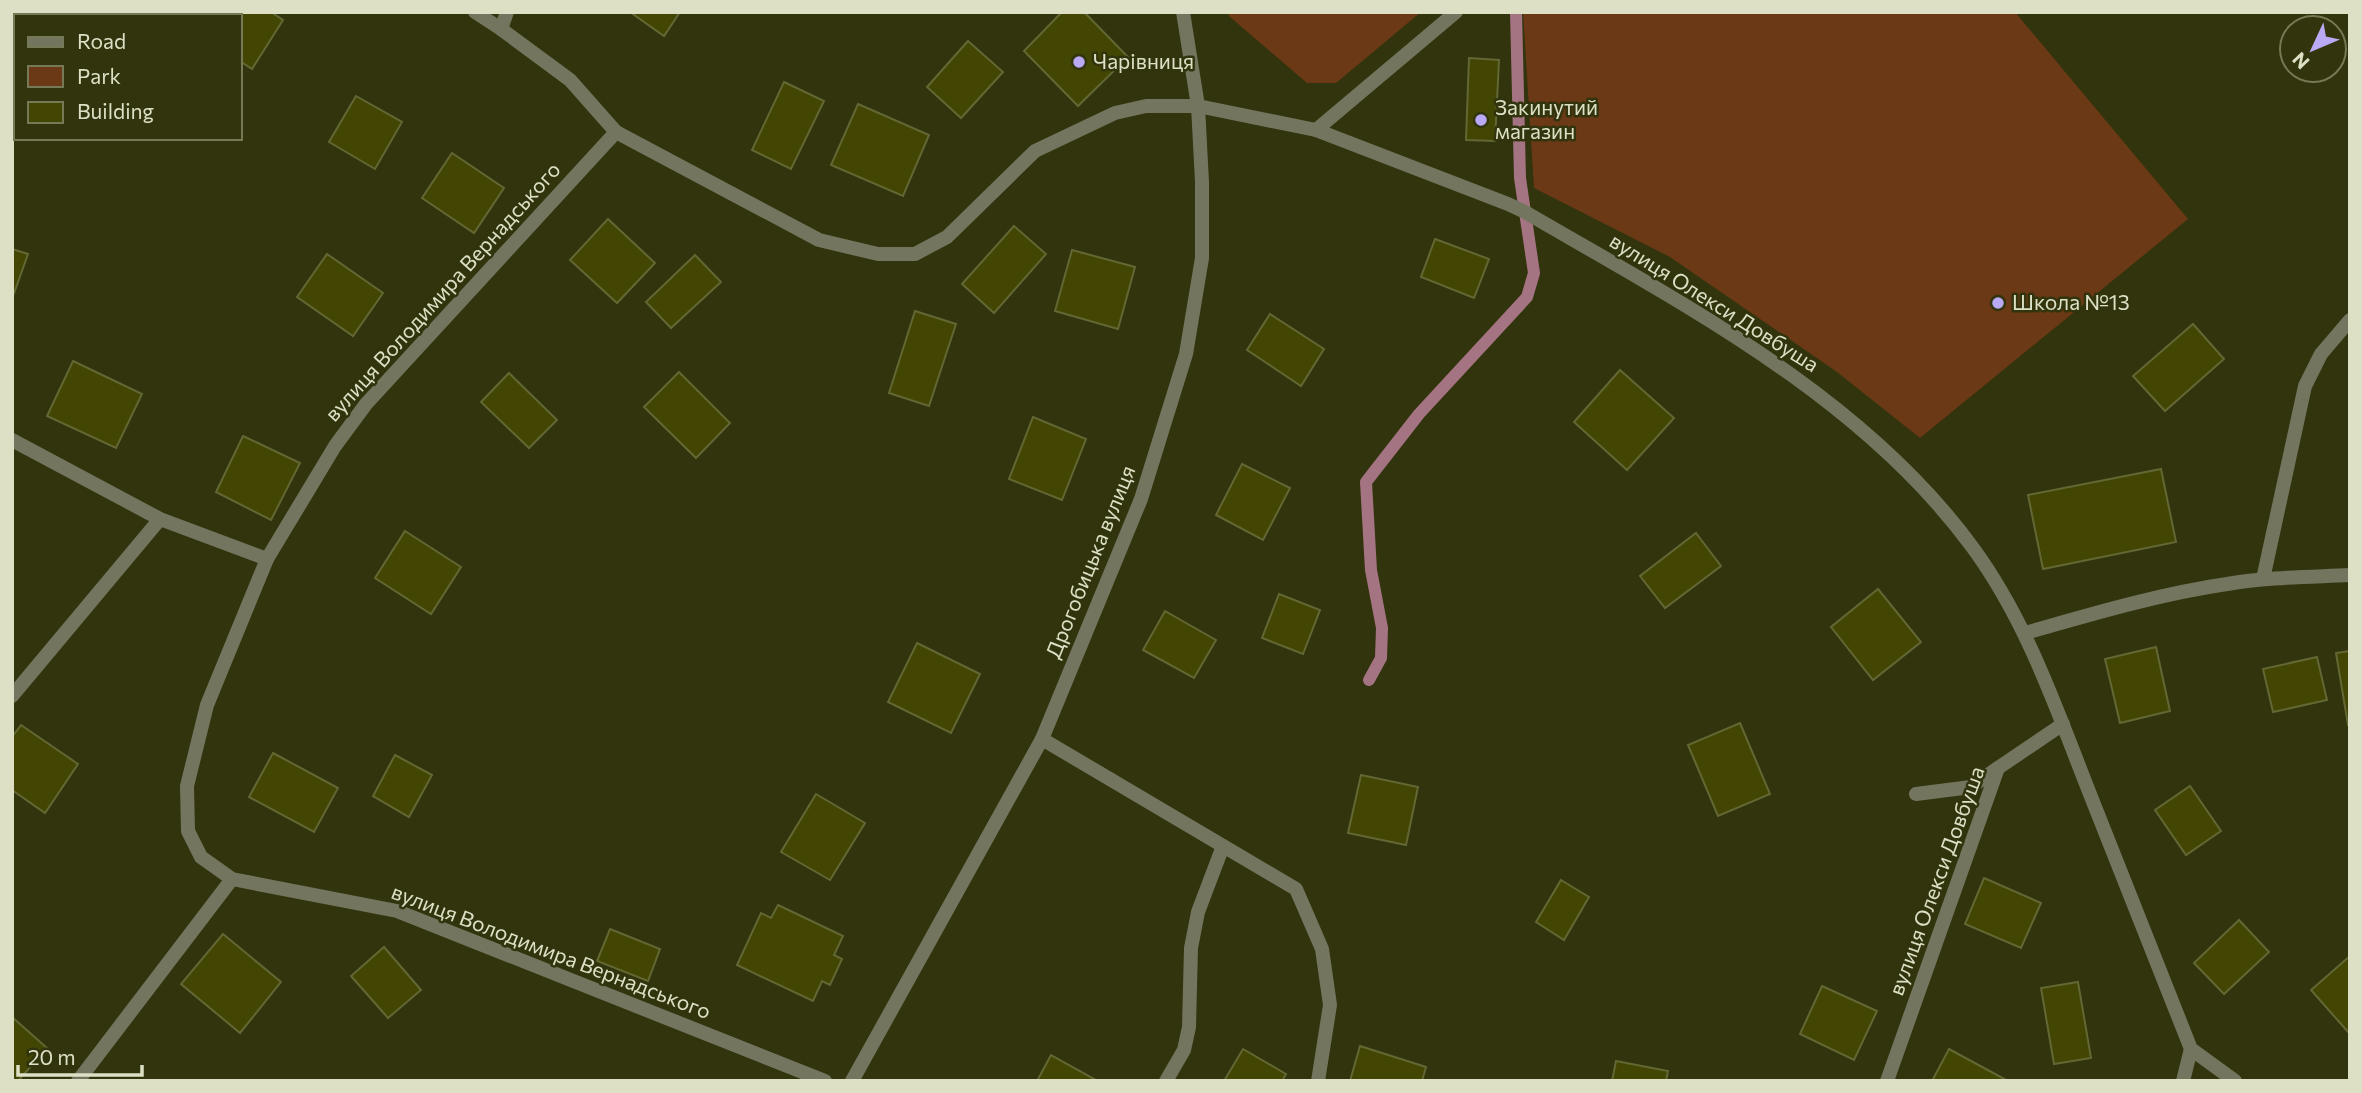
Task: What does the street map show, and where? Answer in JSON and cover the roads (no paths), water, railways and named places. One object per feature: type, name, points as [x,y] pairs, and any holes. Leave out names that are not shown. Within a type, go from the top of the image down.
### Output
[{"type":"street","name":"вулиця Олекси Довбуша","points":[[475,12],[569,80],[616,132],[819,240],[878,254],[915,254],[947,237],[1035,151],[1115,113],[1146,106],[1198,106],[1316,130],[1508,204],[1690,309],[1825,398],[1917,481],[1973,548],[2025,633],[2191,1049]]},
{"type":"street","points":[[501,29],[506,12]]},
{"type":"street","name":"Дрогобицька вулиця","points":[[852,1081],[1042,739],[1141,499],[1186,354],[1202,258],[1202,182],[1198,106],[1183,12]]},
{"type":"street","points":[[1316,130],[1456,12]]},
{"type":"street","name":"вулиця Володимира Вернадського","points":[[616,132],[366,404],[335,446],[267,559],[207,705],[187,786],[188,831],[201,858],[232,879],[397,911],[825,1081]]},
{"type":"street","points":[[2263,579],[2305,386],[2321,354],[2350,320]]},
{"type":"street","points":[[15,445],[160,519],[267,559]]},
{"type":"street","points":[[12,696],[160,519]]},
{"type":"street","points":[[2025,633],[2133,603],[2224,584],[2263,579],[2350,575]]},
{"type":"street","name":"вулиця Олекси Довбуша","points":[[1887,1081],[1998,768],[2063,724]]},
{"type":"street","points":[[1042,739],[1296,889],[1322,950],[1330,1005],[1318,1081]]},
{"type":"street","points":[[1916,794],[1971,787],[1998,768]]},
{"type":"street","points":[[1166,1081],[1184,1051],[1189,1027],[1191,948],[1198,912],[1223,846]]},
{"type":"street","points":[[78,1081],[232,879]]},
{"type":"street","points":[[2183,1081],[2191,1049],[2235,1081]]},
{"type":"waterway","points":[[1369,680],[1381,658],[1382,628],[1371,570],[1366,482],[1419,414],[1527,297],[1534,273],[1520,178],[1516,12]]},
{"type":"place","name":"Чарівниця","points":[[1079,62]]},
{"type":"place","name":"Закинутий магазин","points":[[1481,120]]},
{"type":"place","name":"Школа №13","points":[[1998,303]]}]
